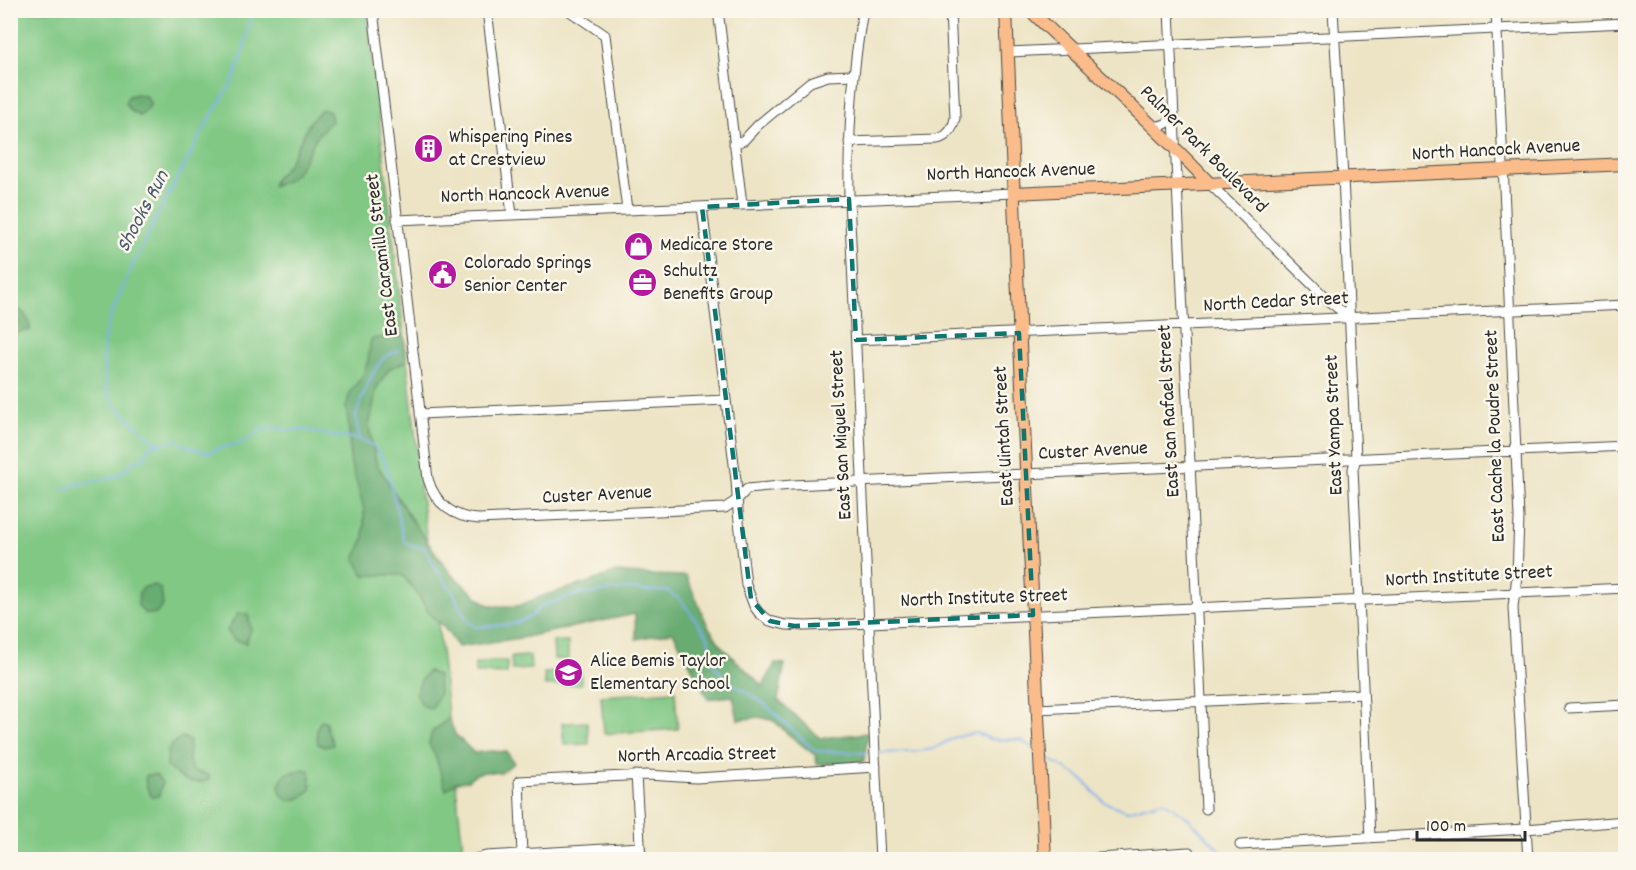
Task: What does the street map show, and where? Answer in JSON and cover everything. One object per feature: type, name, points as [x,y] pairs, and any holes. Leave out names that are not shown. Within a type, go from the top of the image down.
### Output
[{"type":"main road","name":"East Uintah Street","points":[[1006,10],[1019,333],[1045,860]]},
{"type":"main road","name":"Palmer Park Boulevard","points":[[1030,10],[1176,148],[1210,184]]},
{"type":"main road","name":"North Hancock Avenue","points":[[1014,193],[1626,164]]},
{"type":"street","name":"East Caramillo Street","points":[[373,10],[428,479],[434,495]]},
{"type":"street","points":[[487,10],[512,215]]},
{"type":"street","points":[[568,10],[605,34],[627,210]]},
{"type":"street","points":[[718,10],[742,204]]},
{"type":"street","name":"East San Miguel Street","points":[[864,10],[854,75],[849,142],[849,200],[880,860]]},
{"type":"street","points":[[849,142],[937,139],[947,135],[955,118],[950,10]]},
{"type":"street","name":"East San Rafael Street","points":[[1169,10],[1206,809]]},
{"type":"street","name":"East Yampa Street","points":[[1333,10],[1356,458],[1353,469],[1370,838]]},
{"type":"street","name":"East Cache la Poudre Street","points":[[1496,10],[1520,534],[1513,607],[1528,860]]},
{"type":"street","points":[[1008,52],[1626,23]]},
{"type":"street","points":[[735,144],[744,140],[758,125],[810,82],[828,76],[854,75]]},
{"type":"street","points":[[1153,126],[1169,122],[1174,116]]},
{"type":"street","name":"Palmer Park Boulevard","points":[[1210,184],[1331,303],[1349,317]]},
{"type":"street","name":"North Hancock Avenue","points":[[397,220],[1014,193]]},
{"type":"street","name":"North Institute Street","points":[[702,207],[747,585],[754,606],[759,613],[771,621],[786,625],[868,622],[1626,588]]},
{"type":"street","name":"North Cedar Street","points":[[856,340],[1626,305]]},
{"type":"street","points":[[420,414],[726,400]]},
{"type":"street","name":"Custer Avenue","points":[[434,495],[442,505],[455,514],[479,519],[725,508],[747,489],[792,484],[1626,446]]},
{"type":"street","points":[[1037,715],[1201,700],[1364,694]]},
{"type":"street","points":[[1569,708],[1626,705]]},
{"type":"street","name":"North Arcadia Street","points":[[522,854],[519,781],[636,775],[696,777],[875,762]]},
{"type":"street","points":[[636,775],[641,860]]},
{"type":"street","points":[[1240,845],[1626,821]]},
{"type":"street","points":[[472,860],[486,856],[640,848]]},
{"type":"street","points":[[1070,860],[1189,852]]},
{"type":"highlighted area","points":[[849,199],[856,340],[1019,333],[1033,615],[794,626],[770,621],[751,599],[702,207]]},
{"type":"green space","points":[[10,11],[367,11],[464,858],[433,860],[11,859]]},
{"type":"green space","points":[[137,94],[145,96],[151,104],[140,116],[131,111],[125,102],[129,96]]},
{"type":"green space","points":[[322,109],[330,112],[332,121],[318,135],[296,173],[282,183],[272,186],[274,180],[289,163],[310,122]]},
{"type":"green space","points":[[11,304],[25,314],[30,330],[18,332],[11,341]]},
{"type":"green space","points":[[404,335],[407,361],[390,368],[377,387],[369,426],[376,463],[409,516],[450,573],[485,603],[492,606],[518,606],[616,572],[686,576],[708,626],[722,647],[763,686],[775,663],[785,664],[778,700],[820,738],[868,733],[864,762],[817,764],[816,756],[774,721],[759,717],[738,720],[733,696],[708,699],[673,632],[636,639],[635,614],[521,638],[458,647],[443,626],[431,616],[402,575],[364,575],[355,559],[364,538],[364,509],[350,460],[346,407],[350,393],[363,375],[368,361],[371,339]]},
{"type":"green space","points":[[155,585],[161,590],[163,605],[156,614],[145,614],[138,605],[139,592],[145,587]]},
{"type":"green space","points":[[237,614],[248,614],[251,630],[246,643],[234,640],[227,631]]},
{"type":"green space","points":[[553,641],[568,642],[568,660],[554,659]]},
{"type":"green space","points":[[530,656],[531,669],[512,670],[511,657]]},
{"type":"green space","points":[[507,661],[507,674],[475,673],[475,664]]},
{"type":"green space","points":[[428,671],[438,676],[439,695],[431,709],[422,705],[416,693],[421,680]]},
{"type":"green space","points":[[581,671],[581,684],[545,686],[544,673]]},
{"type":"green space","points":[[675,691],[678,729],[604,734],[601,696]]},
{"type":"green space","points":[[449,718],[455,734],[474,753],[507,752],[514,763],[500,773],[478,774],[467,781],[456,782],[446,790],[429,744],[432,732]]},
{"type":"green space","points":[[322,720],[326,722],[333,745],[324,747],[318,744],[317,728]]},
{"type":"green space","points":[[587,722],[589,744],[564,745],[562,723]]},
{"type":"green space","points":[[182,737],[190,741],[188,756],[193,771],[209,775],[209,780],[191,782],[167,767],[169,749]]},
{"type":"green space","points":[[304,769],[310,771],[311,790],[300,798],[289,801],[281,794],[279,785],[285,774]]},
{"type":"green space","points":[[147,775],[156,775],[162,783],[159,796],[152,797],[147,788],[145,779]]},
{"type":"waterway","name":"Shooks Run","points":[[138,427],[112,402],[106,389],[103,360],[104,339],[128,275],[158,214],[215,109],[232,83],[253,10]]},
{"type":"waterway","name":"Shooks Run","points":[[359,439],[356,416],[362,397],[373,373],[384,357],[399,350]]},
{"type":"waterway","name":"Shooks Run","points":[[62,490],[77,484],[111,478],[123,472],[133,461],[143,459],[150,446],[176,440],[209,453],[222,447],[240,444],[263,429],[275,427],[359,439],[373,445],[386,464],[404,541],[412,546],[424,547],[455,595],[469,622],[476,627],[513,624],[532,616],[541,606],[582,593],[629,589],[667,591],[681,600],[708,637],[714,666],[732,683],[762,702],[815,751],[871,753]]},
{"type":"waterway","name":"Shooks Run","points":[[142,431],[159,443]]},
{"type":"waterway","name":"Shooks Run","points":[[877,753],[933,749],[955,737],[977,733],[990,739],[1021,740],[1035,750]]},
{"type":"waterway","name":"Shooks Run","points":[[1044,756],[1081,778],[1104,802],[1127,811],[1163,801],[1187,817],[1230,860]]},
{"type":"place","name":"Whispering Pines at Crestview","points":[[428,149]]},
{"type":"place","name":"Medicare Store","points":[[639,246]]},
{"type":"place","name":"Colorado Springs Senior Center","points":[[443,275]]},
{"type":"place","name":"Schultz Benefits Group","points":[[642,283]]},
{"type":"place","name":"Alice Bemis Taylor Elementary School","points":[[569,673]]}]
